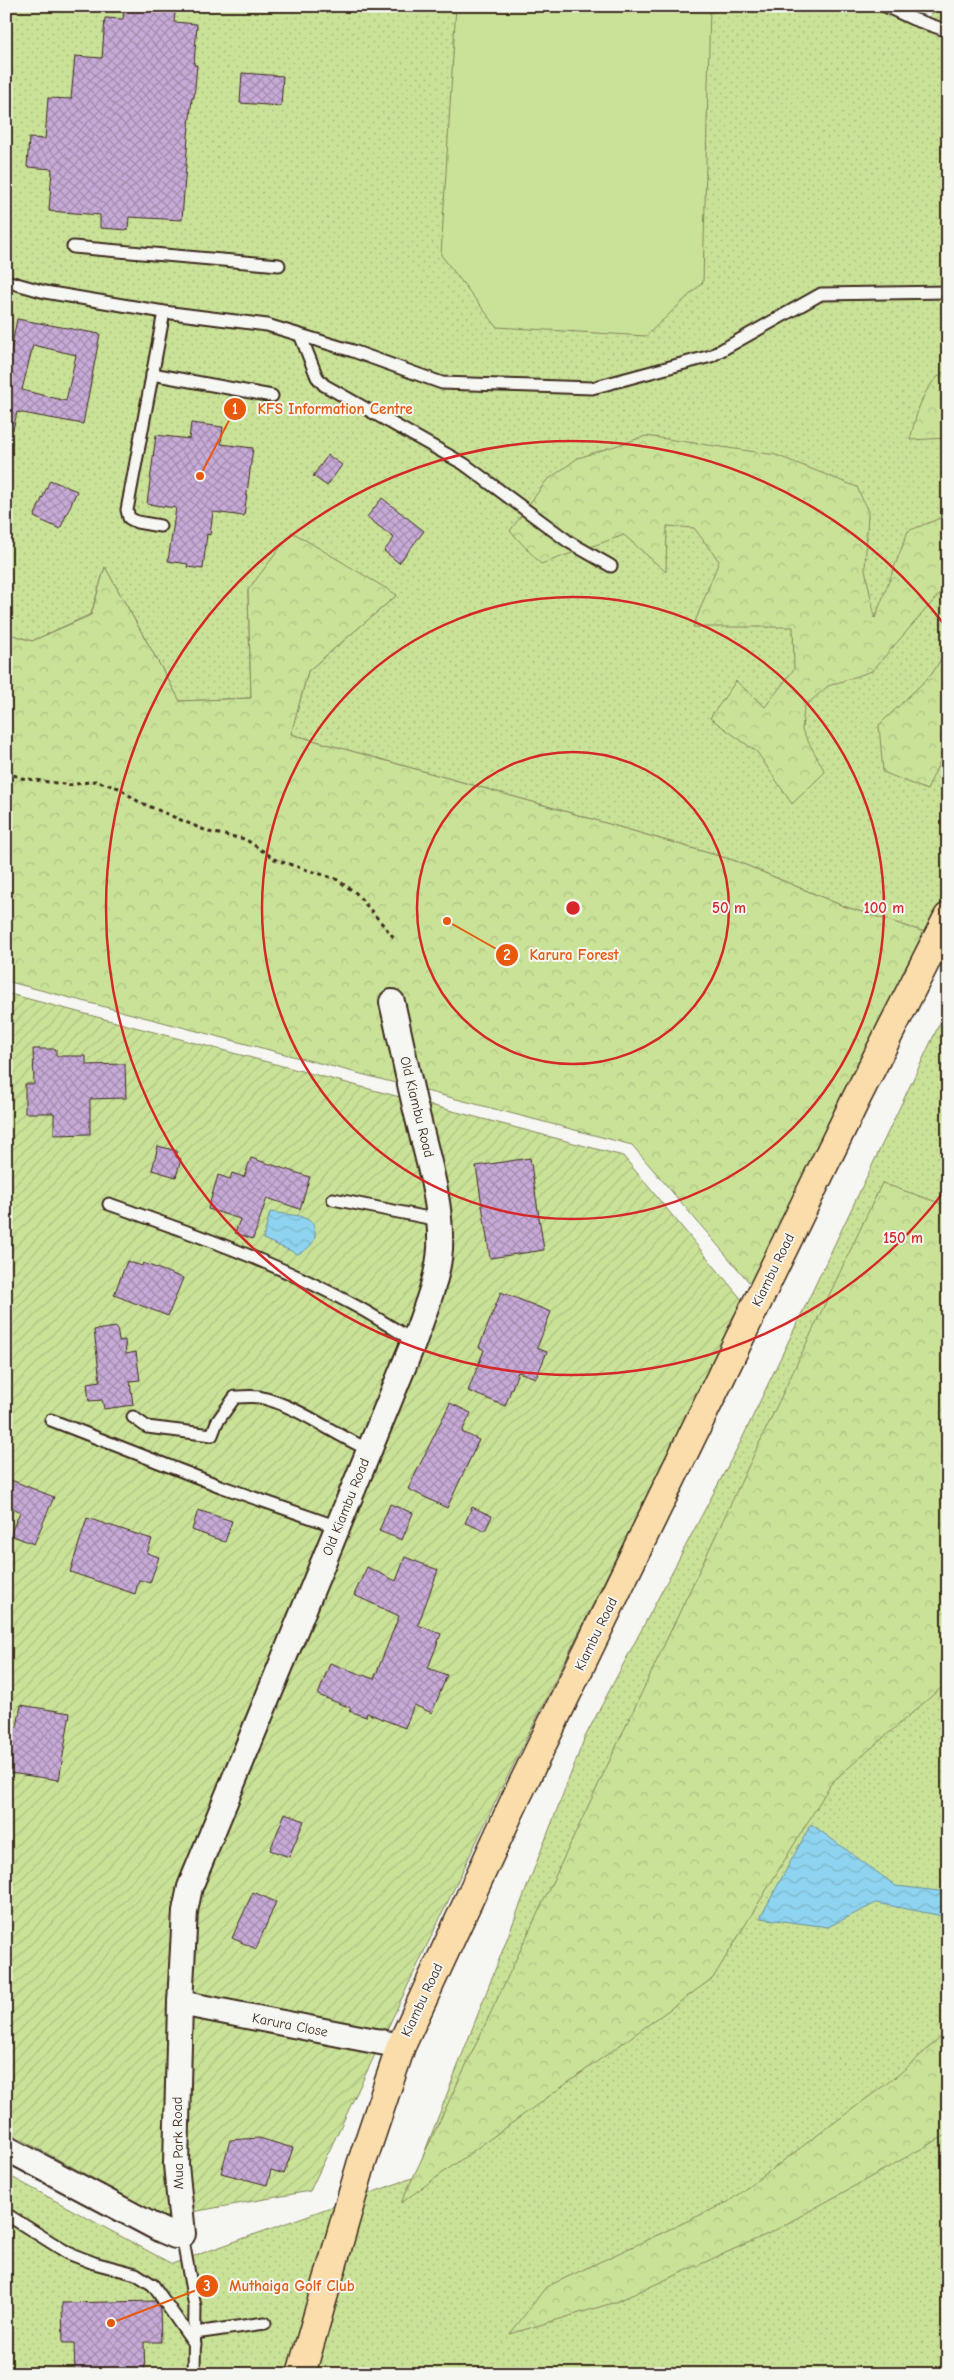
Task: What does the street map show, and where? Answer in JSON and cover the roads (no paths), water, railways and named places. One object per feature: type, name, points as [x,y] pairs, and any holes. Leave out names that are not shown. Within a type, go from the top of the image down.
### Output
[{"type":"highway","name":"Kiambu Road","points":[[301,2374],[361,2165],[400,2046],[516,1798],[857,1097],[948,917]]},
{"type":"street","name":"Old Kiambu Road","points":[[180,2003],[185,1911],[192,1880],[414,1341],[436,1273],[440,1250],[439,1220],[432,1169],[392,1002]]},
{"type":"street","name":"Karura Close","points":[[180,2003],[400,2046]]},
{"type":"street","name":"Mua Park Road","points":[[180,2003],[176,2165],[182,2235]]},
{"type":"street","points":[[6,2148],[161,2230],[175,2236],[182,2235]]},
{"type":"lane","points":[[885,6],[913,19],[948,31]]},
{"type":"lane","points":[[73,247],[280,265]]},
{"type":"lane","points":[[6,282],[46,292],[164,312],[267,325],[301,337],[353,351],[442,382],[592,388],[711,356],[822,294],[948,292]]},
{"type":"lane","points":[[160,526],[137,522],[129,518],[127,510],[164,312]]},
{"type":"lane","points":[[301,337],[317,377],[324,385],[464,464],[569,542],[611,566]]},
{"type":"lane","points":[[152,374],[272,396]]},
{"type":"lane","points":[[333,1199],[439,1220]]},
{"type":"lane","points":[[109,1204],[207,1238],[271,1265],[352,1304],[414,1341]]},
{"type":"lane","points":[[133,1417],[147,1427],[212,1435],[217,1422],[236,1398],[257,1397],[299,1411],[349,1441],[370,1450]]},
{"type":"lane","points":[[51,1420],[220,1486],[338,1527]]},
{"type":"lane","points":[[6,2214],[68,2253],[94,2263],[136,2274],[153,2285],[195,2339]]},
{"type":"lane","points":[[182,2235],[192,2281],[195,2339],[194,2374]]},
{"type":"lane","points":[[195,2339],[265,2323]]},
{"type":"water","points":[[270,1212],[300,1216],[312,1222],[315,1233],[314,1241],[308,1248],[298,1254],[263,1239]]},
{"type":"water","points":[[811,1824],[896,1886],[948,1892],[948,1917],[876,1903],[828,1927],[760,1918]]},
{"type":"place","name":"KFS Information Centre","points":[[200,476]]},
{"type":"place","name":"Karura Forest","points":[[447,921]]},
{"type":"place","name":"Muthaiga Golf Club","points":[[111,2323]]}]
